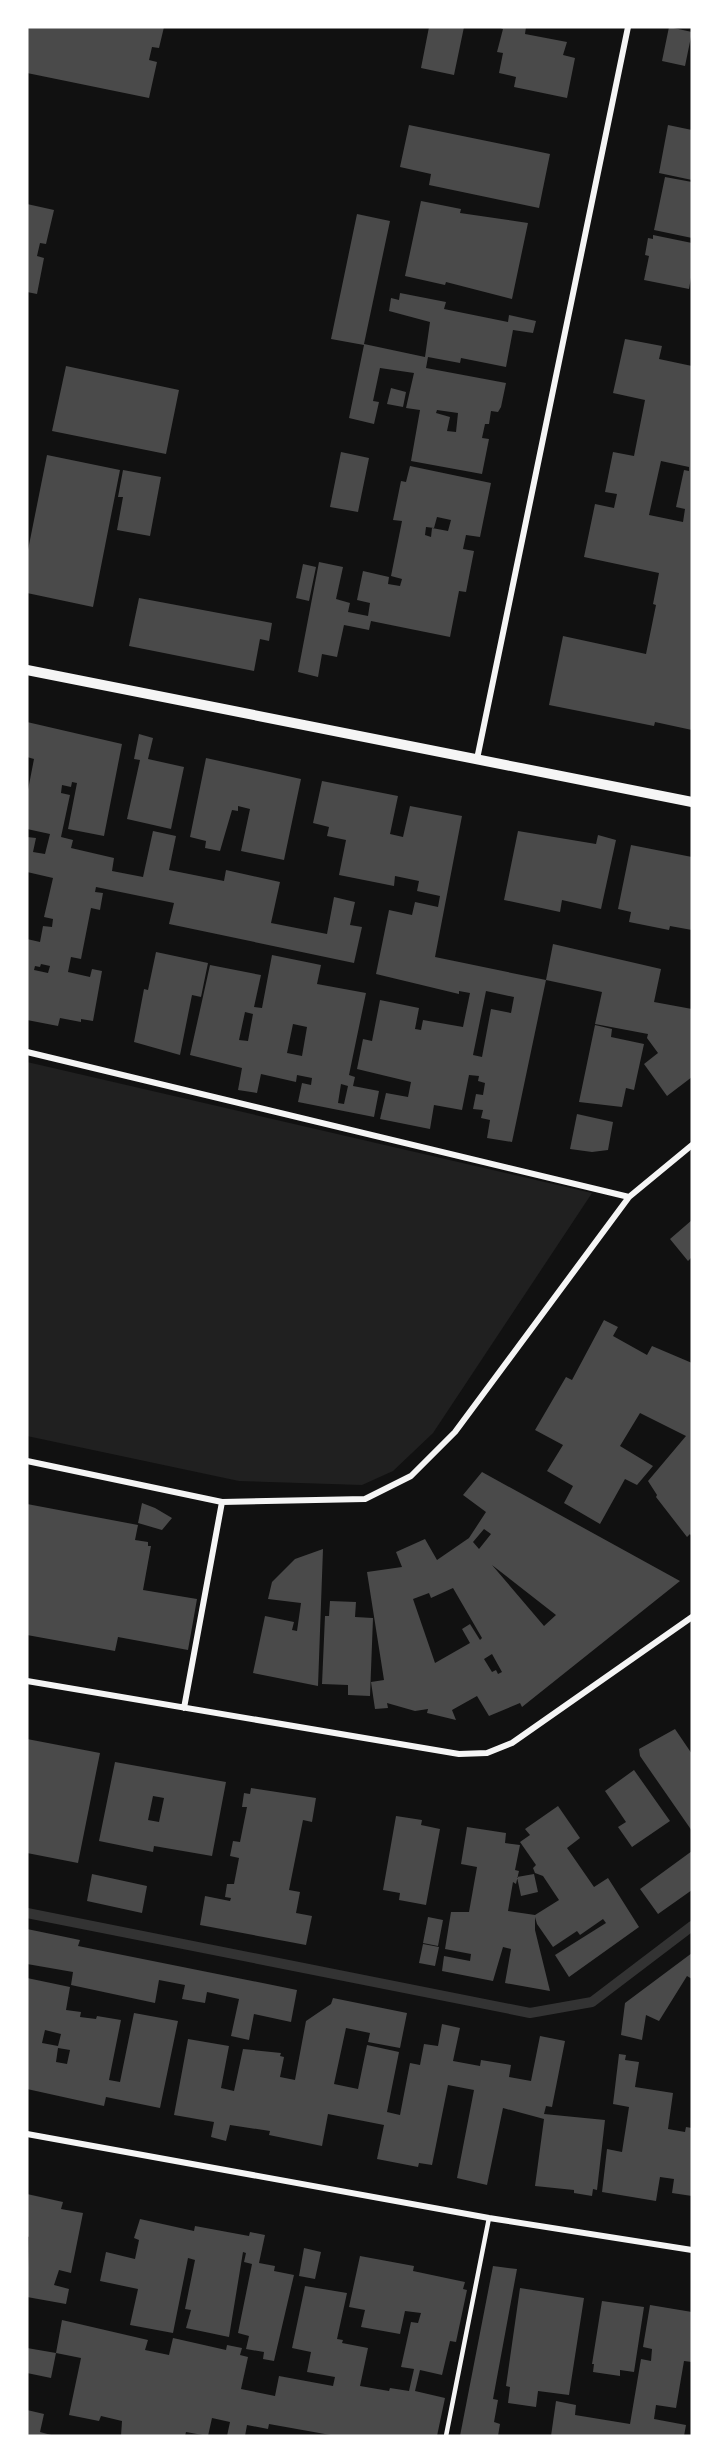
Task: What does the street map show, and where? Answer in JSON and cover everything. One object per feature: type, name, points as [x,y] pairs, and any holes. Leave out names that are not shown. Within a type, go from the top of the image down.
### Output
[{"type":"street","points":[[477,759],[628,27]]},
{"type":"street","points":[[27,670],[692,802]]},
{"type":"street","points":[[27,1052],[629,1197]]},
{"type":"street","points":[[27,1461],[222,1502],[365,1498],[411,1476],[455,1432],[629,1197],[692,1145]]},
{"type":"street","points":[[184,1708],[222,1502]]},
{"type":"street","points":[[27,1681],[459,1754],[487,1753],[512,1743],[692,1617]]},
{"type":"street","points":[[27,2134],[489,2218],[692,2250]]},
{"type":"lane","points":[[446,2436],[489,2218]]},
{"type":"shaded area","points":[[27,1062],[592,1193],[433,1433],[393,1471],[362,1485],[239,1481],[27,1436]]},
{"type":"building","points":[[27,27],[164,27],[159,48],[152,47],[149,60],[157,62],[149,98],[27,73]]},
{"type":"building","points":[[429,27],[464,27],[454,75],[421,68]]},
{"type":"building","points":[[498,27],[526,27],[525,34],[567,42],[563,55],[575,58],[567,98],[514,87],[516,77],[499,73],[503,53],[497,52],[503,29]]},
{"type":"building","points":[[669,27],[692,32],[685,66],[662,61]]},
{"type":"building","points":[[409,125],[550,154],[539,208],[429,185],[431,174],[400,167]]},
{"type":"building","points":[[668,125],[692,130],[692,180],[659,173]]},
{"type":"building","points":[[665,177],[692,182],[692,238],[654,230]]},
{"type":"building","points":[[421,201],[461,209],[460,213],[528,223],[512,299],[446,282],[445,285],[405,276]]},
{"type":"building","points":[[27,204],[54,210],[46,244],[40,243],[37,256],[44,258],[37,294],[27,292]]},
{"type":"building","points":[[357,214],[390,221],[364,344],[425,357],[430,322],[389,311],[391,298],[399,300],[400,293],[446,302],[444,309],[508,322],[509,315],[536,321],[533,333],[513,330],[506,367],[461,358],[460,363],[428,357],[426,368],[506,383],[501,407],[498,412],[491,411],[489,424],[485,424],[482,438],[489,439],[482,474],[411,461],[420,410],[406,408],[414,373],[380,368],[373,401],[379,402],[374,424],[349,418],[364,345],[331,339]],"holes":[[[437,410],[458,413],[456,432],[447,431],[450,417],[436,413]]]},
{"type":"building","points":[[653,235],[692,243],[692,272],[689,289],[644,280],[649,256],[645,255],[648,238],[653,239]]},
{"type":"building","points":[[625,339],[662,346],[659,359],[692,366],[692,730],[655,722],[654,726],[549,705],[563,636],[646,654],[656,605],[653,604],[659,573],[584,557],[595,504],[614,508],[617,494],[605,492],[613,452],[634,456],[645,400],[613,393]],"holes":[[[661,461],[689,467],[689,471],[684,470],[676,507],[685,509],[683,522],[649,515]]]},
{"type":"building","points":[[66,366],[179,390],[166,454],[52,431]]},
{"type":"building","points":[[391,388],[406,392],[403,407],[387,404]]},
{"type":"building","points":[[341,452],[369,458],[358,512],[330,507]]},
{"type":"building","points":[[47,455],[120,470],[93,607],[27,593],[27,555]]},
{"type":"building","points":[[410,466],[491,483],[480,537],[466,535],[463,549],[474,551],[466,592],[459,591],[450,637],[371,621],[369,630],[344,625],[337,657],[322,654],[318,677],[298,672],[319,562],[343,567],[336,599],[350,603],[348,612],[368,616],[370,603],[357,600],[363,571],[389,577],[388,584],[400,586],[402,579],[391,576],[402,521],[393,520],[401,481],[406,482]],"holes":[[[437,517],[451,520],[448,531],[432,528],[431,537],[425,535],[426,527],[434,528]]]},
{"type":"building","points":[[123,470],[161,477],[150,536],[117,530],[123,497],[118,497]]},
{"type":"building","points":[[303,564],[316,567],[309,601],[296,598]]},
{"type":"building","points":[[139,598],[272,623],[269,641],[260,639],[254,671],[129,646]]},
{"type":"building","points":[[27,722],[122,744],[104,836],[68,829],[77,783],[72,782],[71,787],[62,785],[61,793],[70,795],[61,837],[73,840],[71,848],[114,858],[112,871],[143,877],[153,831],[176,836],[169,870],[224,881],[226,870],[280,882],[271,923],[327,934],[334,897],[355,902],[350,925],[362,927],[354,963],[169,924],[174,903],[96,887],[95,892],[103,893],[100,910],[91,908],[81,959],[71,957],[68,972],[90,977],[92,969],[102,971],[93,1021],[81,1019],[81,1022],[60,1018],[58,1026],[27,1020],[27,939],[40,942],[43,926],[52,927],[53,919],[44,917],[53,878],[27,872],[27,837],[36,838],[33,852],[45,854],[50,834],[27,829],[27,795],[34,759],[27,757]],"holes":[[[41,964],[50,966],[48,973],[34,970],[35,966],[40,967]]]},
{"type":"building","points":[[139,734],[153,738],[148,759],[184,767],[171,829],[127,819],[140,760],[134,759]]},
{"type":"building","points":[[206,758],[301,779],[284,860],[241,851],[250,809],[238,806],[238,811],[232,810],[220,851],[205,848],[206,841],[190,837]]},
{"type":"building","points":[[322,781],[398,796],[390,834],[403,837],[410,806],[462,816],[435,957],[546,980],[512,1142],[487,1138],[490,1120],[481,1118],[483,1110],[473,1109],[476,1094],[483,1095],[485,1083],[478,1081],[479,1076],[469,1075],[462,1110],[434,1105],[430,1129],[380,1119],[386,1093],[408,1097],[411,1082],[357,1069],[363,1039],[372,1041],[380,1000],[419,1008],[415,1029],[421,1030],[423,1020],[463,1027],[470,993],[459,991],[459,994],[376,974],[389,910],[412,915],[415,902],[438,907],[440,896],[417,891],[419,881],[395,876],[394,886],[339,875],[346,840],[327,836],[329,827],[313,823]],"holes":[[[486,991],[514,997],[511,1013],[491,1009],[482,1057],[473,1055]]]},
{"type":"building","points":[[518,831],[596,844],[598,835],[616,840],[601,909],[562,900],[560,912],[504,900]]},
{"type":"building","points":[[631,845],[692,857],[692,930],[670,926],[669,930],[629,922],[631,912],[618,909]]},
{"type":"building","points":[[553,944],[661,969],[654,1002],[692,1009],[692,1077],[667,1096],[644,1064],[658,1053],[647,1038],[648,1034],[595,1024],[602,992],[546,980]]},
{"type":"building","points":[[156,952],[208,963],[201,997],[192,995],[180,1055],[134,1042],[144,989],[148,990]]},
{"type":"building","points":[[272,955],[321,965],[317,984],[366,993],[349,1075],[355,1077],[353,1086],[379,1091],[374,1117],[298,1102],[302,1083],[311,1085],[312,1078],[297,1075],[296,1082],[261,1074],[257,1093],[238,1090],[242,1068],[190,1055],[210,965],[261,975],[254,1007],[262,1008]],"holes":[[[245,1012],[253,1014],[248,1041],[239,1040]],[[293,1024],[307,1027],[302,1056],[287,1053]],[[341,1084],[348,1086],[344,1104],[338,1103]]]},
{"type":"building","points":[[595,1025],[612,1029],[611,1037],[644,1044],[634,1090],[626,1088],[622,1107],[579,1102]]},
{"type":"building","points":[[577,1114],[613,1122],[608,1150],[592,1152],[570,1149]]},
{"type":"building","points":[[692,1220],[692,1257],[688,1261],[670,1239]]},
{"type":"building","points":[[604,1320],[618,1327],[613,1336],[647,1355],[652,1346],[692,1363],[692,1537],[690,1534],[687,1537],[656,1497],[648,1481],[686,1436],[640,1413],[620,1446],[653,1466],[637,1485],[625,1479],[600,1524],[564,1503],[573,1486],[547,1471],[563,1445],[535,1430],[566,1377],[572,1380]]},
{"type":"building","points":[[482,1472],[680,1581],[522,1707],[520,1703],[489,1716],[477,1696],[452,1710],[456,1720],[427,1713],[428,1709],[415,1711],[387,1703],[388,1708],[375,1709],[371,1682],[384,1680],[367,1572],[402,1567],[396,1552],[425,1539],[437,1560],[469,1538],[486,1512],[463,1495]],"holes":[[[484,1529],[491,1534],[479,1549],[473,1542]],[[492,1565],[556,1615],[544,1626]],[[453,1588],[482,1638],[480,1640],[470,1624],[462,1629],[470,1643],[435,1663],[413,1599],[429,1593],[431,1598]],[[492,1654],[502,1672],[498,1674],[496,1670],[492,1672],[484,1659]]]},
{"type":"building","points":[[142,1503],[172,1518],[162,1530],[138,1523]]},
{"type":"building","points":[[27,1504],[138,1525],[135,1540],[148,1542],[148,1546],[151,1546],[143,1590],[197,1599],[188,1650],[118,1637],[115,1651],[27,1635]]},
{"type":"building","points":[[323,1549],[318,1686],[253,1673],[265,1616],[294,1622],[292,1630],[297,1631],[301,1603],[268,1599],[272,1582],[295,1559]]},
{"type":"building","points":[[330,1601],[356,1602],[355,1617],[373,1618],[370,1696],[348,1695],[348,1685],[322,1684],[325,1616],[329,1616]]},
{"type":"building","points":[[675,1729],[692,1754],[692,1831],[640,1756],[639,1749]]},
{"type":"building","points":[[27,1739],[100,1753],[78,1863],[27,1853]]},
{"type":"building","points":[[115,1762],[226,1782],[212,1856],[154,1846],[153,1852],[99,1841]],"holes":[[[153,1796],[164,1798],[159,1822],[148,1820]]]},
{"type":"building","points":[[634,1770],[670,1821],[632,1847],[618,1827],[626,1822],[605,1791]]},
{"type":"building","points":[[251,1788],[316,1798],[312,1822],[303,1820],[289,1890],[300,1892],[296,1913],[312,1916],[306,1945],[200,1925],[205,1896],[230,1901],[231,1898],[225,1897],[227,1884],[234,1884],[239,1858],[230,1856],[233,1841],[240,1842],[247,1807],[242,1807],[244,1793],[250,1794]]},
{"type":"building","points":[[558,1806],[580,1838],[567,1848],[594,1887],[608,1878],[639,1927],[569,1977],[555,1955],[606,1923],[603,1919],[580,1935],[577,1931],[553,1947],[537,1924],[535,1917],[535,1930],[550,1991],[505,1983],[511,1949],[503,1947],[493,1981],[442,1971],[444,1956],[470,1961],[471,1954],[445,1949],[451,1912],[469,1912],[477,1867],[461,1864],[467,1827],[506,1833],[505,1843],[520,1845],[515,1870],[519,1871],[516,1884],[513,1882],[508,1911],[535,1915],[559,1900],[543,1876],[535,1873],[533,1868],[536,1865],[520,1842],[530,1835],[525,1829]]},
{"type":"building","points":[[396,1816],[422,1820],[421,1825],[440,1829],[426,1905],[399,1900],[400,1893],[383,1890]]},
{"type":"building","points":[[692,1851],[692,1890],[658,1914],[640,1889]]},
{"type":"building","points":[[92,1874],[147,1886],[142,1913],[87,1901]]},
{"type":"building","points":[[534,1874],[538,1892],[521,1896],[517,1877]]},
{"type":"building","points":[[428,1917],[443,1920],[438,1946],[423,1943]]},
{"type":"building","points":[[27,1929],[80,1940],[78,1946],[297,1990],[291,2022],[254,2014],[249,2040],[231,2036],[239,1999],[207,1992],[205,2003],[182,1999],[185,1985],[159,1980],[155,2003],[71,1985],[73,1972],[27,1964]]},
{"type":"building","points":[[423,1944],[439,1947],[435,1966],[419,1963]]},
{"type":"building","points":[[692,1953],[692,1979],[687,1976],[659,2021],[646,2015],[642,2040],[621,2035],[625,2003]]},
{"type":"building","points":[[27,1978],[70,1987],[66,2010],[81,2012],[80,2017],[96,2019],[97,2016],[121,2020],[109,2080],[120,2082],[134,2013],[178,2021],[160,2108],[106,2097],[104,2106],[27,2089]],"holes":[[[45,2030],[61,2034],[58,2046],[42,2043]],[[58,2048],[70,2050],[67,2064],[56,2062]]]},
{"type":"building","points":[[333,1998],[407,2013],[400,2048],[368,2042],[370,2033],[346,2028],[334,2084],[358,2089],[367,2045],[399,2052],[387,2112],[400,2115],[410,2063],[420,2065],[424,2044],[438,2046],[442,2024],[460,2028],[453,2061],[480,2066],[481,2060],[511,2065],[509,2077],[531,2081],[540,2036],[565,2041],[552,2107],[546,2106],[544,2114],[605,2120],[597,2190],[593,2189],[592,2196],[574,2193],[574,2190],[535,2186],[544,2119],[503,2108],[487,2185],[457,2178],[474,2090],[448,2085],[432,2165],[419,2163],[418,2167],[377,2159],[384,2125],[328,2114],[322,2146],[269,2135],[270,2131],[230,2125],[226,2141],[211,2137],[214,2122],[174,2115],[188,2039],[229,2046],[221,2088],[234,2091],[243,2049],[281,2053],[280,2056],[284,2057],[280,2077],[295,2080],[306,2021],[331,2004]]},
{"type":"building","points":[[619,2054],[626,2055],[625,2060],[639,2062],[635,2087],[673,2093],[668,2129],[685,2132],[686,2127],[692,2128],[692,2196],[672,2193],[674,2179],[660,2177],[656,2201],[602,2192],[607,2149],[622,2152],[629,2107],[613,2104]]},
{"type":"building","points":[[27,2194],[63,2202],[61,2209],[83,2213],[71,2273],[59,2270],[54,2285],[69,2289],[66,2304],[27,2297],[29,2237],[27,2236]]},
{"type":"building","points":[[140,2219],[194,2231],[195,2226],[249,2236],[250,2232],[265,2235],[259,2263],[275,2266],[274,2271],[294,2275],[274,2361],[263,2359],[264,2352],[246,2349],[249,2336],[238,2333],[252,2264],[244,2262],[246,2253],[243,2252],[229,2337],[186,2328],[191,2310],[185,2309],[195,2260],[188,2258],[173,2333],[130,2325],[138,2289],[100,2281],[106,2252],[135,2259],[139,2240],[134,2238]]},
{"type":"building","points":[[304,2248],[321,2252],[315,2279],[299,2276]]},
{"type":"building","points":[[360,2256],[414,2266],[413,2271],[465,2282],[463,2289],[467,2290],[456,2342],[450,2341],[442,2375],[420,2370],[415,2391],[445,2398],[437,2436],[336,2436],[269,2424],[268,2429],[247,2425],[245,2436],[227,2436],[230,2422],[212,2418],[208,2436],[186,2432],[185,2436],[121,2436],[122,2421],[101,2416],[99,2421],[69,2415],[81,2358],[56,2353],[62,2320],[148,2340],[145,2350],[169,2355],[173,2338],[226,2350],[227,2345],[242,2348],[240,2355],[248,2357],[241,2389],[275,2396],[279,2376],[333,2386],[335,2377],[307,2372],[311,2352],[292,2348],[305,2286],[347,2293],[337,2339],[343,2340],[342,2343],[368,2348],[360,2386],[389,2391],[390,2388],[409,2391],[414,2369],[401,2367],[411,2322],[418,2323],[421,2313],[405,2311],[400,2334],[361,2327],[365,2310],[349,2307]]},
{"type":"building","points":[[493,2266],[517,2269],[493,2399],[498,2400],[494,2422],[500,2424],[498,2436],[460,2436]]},
{"type":"building","points":[[520,2288],[584,2298],[569,2395],[538,2391],[536,2407],[508,2403],[510,2387],[506,2386]]},
{"type":"building","points":[[602,2301],[644,2307],[634,2372],[620,2370],[620,2376],[593,2372],[594,2364],[592,2364]]},
{"type":"building","points":[[650,2305],[692,2312],[692,2362],[684,2361],[676,2408],[656,2405],[654,2419],[686,2425],[684,2436],[551,2436],[556,2401],[576,2405],[575,2415],[630,2424],[641,2359],[651,2361],[652,2349],[643,2347]]},
{"type":"building","points":[[27,2348],[56,2353],[51,2378],[27,2373]]},
{"type":"building","points":[[27,2410],[44,2414],[40,2432],[55,2436],[27,2436]]},
{"type":"waterway","points":[[27,1913],[530,2013],[592,2002],[692,1926]]}]
